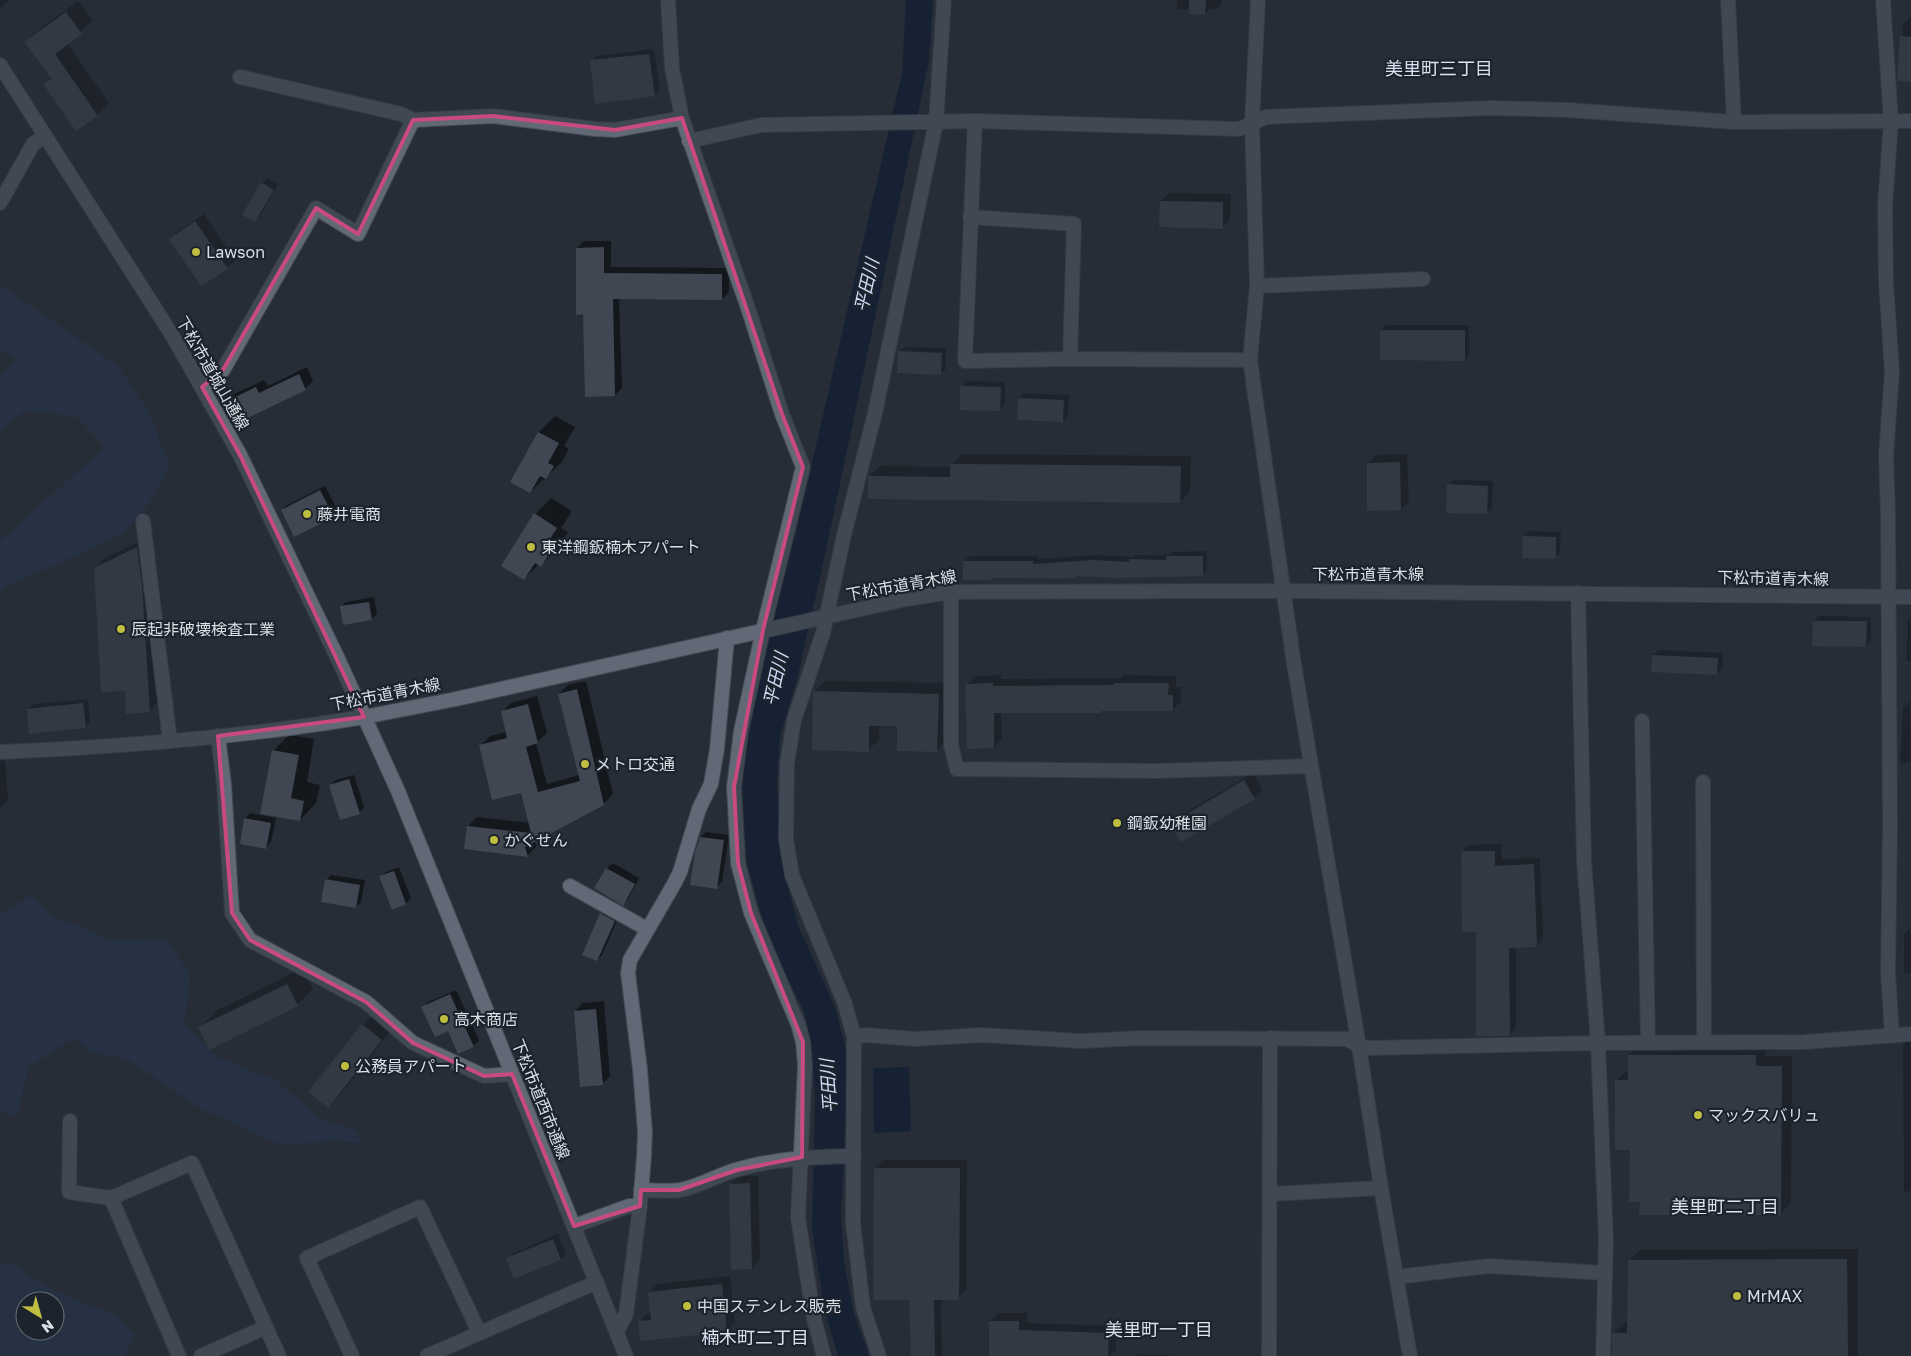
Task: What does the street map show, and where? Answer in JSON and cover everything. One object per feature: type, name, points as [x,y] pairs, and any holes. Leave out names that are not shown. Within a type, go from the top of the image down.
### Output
[{"type":"street","points":[[668,0],[672,68],[682,118],[749,311],[782,414],[804,467],[741,731],[734,787],[738,863],[751,913],[804,1042],[806,1157],[798,1218],[814,1320],[824,1356]]},
{"type":"street","points":[[879,1356],[863,1307],[853,1223],[850,1156],[854,1037],[845,1004],[792,875],[786,839],[787,764],[793,729],[875,414],[932,122],[944,0]]},
{"type":"street","points":[[1258,0],[1252,122],[1256,286],[1250,360],[1283,590],[1311,766],[1360,1046],[1381,1188],[1410,1356]]},
{"type":"street","points":[[1728,0],[1734,122]]},
{"type":"street","points":[[1883,0],[1892,121],[1885,206],[1886,282],[1892,372],[1886,454],[1890,825],[1888,972],[1892,1036]]},
{"type":"street","name":"下松市道城山通線","points":[[0,65],[172,334],[240,455],[364,717]]},
{"type":"street","points":[[240,77],[401,114],[413,120],[493,116],[615,130],[682,118]]},
{"type":"street","points":[[689,141],[761,125],[975,121],[1239,129],[1266,117],[1492,108],[1568,110],[1734,122],[1911,121]]},
{"type":"street","points":[[202,387],[223,370],[316,208],[358,234],[413,120]]},
{"type":"street","points":[[975,121],[965,361],[1070,359],[1250,360]]},
{"type":"street","points":[[0,203],[33,144],[45,136]]},
{"type":"street","points":[[970,217],[1074,224],[1070,359]]},
{"type":"street","points":[[1256,286],[1423,279]]},
{"type":"street","points":[[142,521],[170,741]]},
{"type":"street","name":"下松市道青木線","points":[[0,752],[170,741],[317,725],[456,699],[906,599],[951,592],[1283,590],[1911,597]]},
{"type":"street","points":[[951,592],[951,745],[957,769],[1156,771],[1311,766]]},
{"type":"street","points":[[1578,593],[1584,860],[1598,1043],[1606,1240],[1603,1356]]},
{"type":"street","points":[[617,1332],[626,1314],[640,1206],[645,1132],[640,1070],[628,973],[630,960],[680,872],[699,809],[711,784],[717,749],[727,638]]},
{"type":"street","name":"下松市道西市通線","points":[[364,717],[398,791],[626,1356]]},
{"type":"street","points":[[1642,721],[1648,1043]]},
{"type":"street","points":[[218,736],[224,784],[232,913],[250,940],[366,1002],[413,1043],[484,1076],[512,1074]]},
{"type":"street","points":[[1703,782],[1704,1042]]},
{"type":"street","points":[[570,886],[648,929]]},
{"type":"street","points":[[854,1037],[866,1035],[916,1039],[982,1035],[1081,1041],[1143,1038],[1347,1039],[1360,1046],[1370,1048],[1598,1043],[1804,1042],[1911,1034]]},
{"type":"street","points":[[1269,1356],[1270,1038]]},
{"type":"street","points":[[70,1121],[69,1192],[111,1198],[192,1163],[279,1356]]},
{"type":"street","points":[[641,1190],[679,1190],[695,1186],[736,1170],[772,1161],[806,1157],[850,1156]]},
{"type":"street","points":[[1271,1194],[1381,1188]]},
{"type":"street","points":[[111,1198],[179,1356]]},
{"type":"street","points":[[574,1226],[629,1206],[640,1206]]},
{"type":"street","points":[[352,1356],[307,1258],[420,1207],[479,1332]]},
{"type":"street","points":[[1396,1277],[1489,1266],[1604,1273]]},
{"type":"street","points":[[427,1356],[597,1282]]},
{"type":"street","points":[[201,1356],[266,1327]]},
{"type":"highlighted area","points":[[493,116],[615,130],[682,118],[782,414],[803,467],[763,630],[734,787],[738,863],[751,913],[803,1042],[802,1157],[737,1170],[679,1190],[641,1190],[640,1206],[574,1226],[512,1074],[484,1076],[413,1043],[366,1002],[250,940],[232,913],[218,736],[364,717],[240,455],[202,387],[223,370],[316,208],[358,234],[413,120]]},
{"type":"shaded area","points":[[0,285],[118,366],[148,411],[170,467],[146,507],[121,535],[6,587],[0,594],[0,541],[105,447],[77,417],[26,410],[0,432],[0,374],[15,360],[0,348]]},
{"type":"shaded area","points":[[32,895],[51,915],[112,940],[166,938],[190,974],[184,1024],[217,1057],[277,1081],[319,1118],[355,1130],[361,1143],[335,1141],[281,1145],[201,1109],[127,1059],[91,1052],[74,1038],[29,1067],[17,1116],[0,1111],[0,914]]},
{"type":"shaded area","points":[[12,1263],[54,1291],[15,1291],[15,1341],[65,1341],[65,1295],[117,1316],[135,1336],[124,1356],[0,1356],[0,1264]]},
{"type":"water","name":"平田川","points":[[906,0],[933,0],[929,61],[826,550],[797,680],[780,736],[777,781],[782,863],[798,925],[835,1007],[845,1045],[848,1074],[841,1213],[844,1262],[854,1314],[869,1356],[838,1356],[825,1312],[812,1230],[815,1097],[811,1041],[804,1011],[778,959],[762,917],[747,864],[741,784],[747,723],[798,524],[902,73]]},
{"type":"water","points":[[909,1067],[911,1131],[874,1133],[873,1068]]},
{"type":"building","points":[[1189,0],[1206,0],[1205,15],[1189,14]]},
{"type":"building","points":[[66,12],[82,34],[55,54],[98,116],[76,131],[43,84],[52,79],[24,42]]},
{"type":"building","points":[[1900,36],[1911,37],[1911,82],[1897,81]]},
{"type":"building","points":[[649,54],[655,96],[595,104],[590,60]]},
{"type":"building","points":[[261,182],[274,190],[255,222],[242,215]]},
{"type":"building","points":[[1160,201],[1223,202],[1223,229],[1159,227]]},
{"type":"building","points":[[195,221],[228,269],[201,286],[169,239]]},
{"type":"building","points":[[604,247],[604,273],[722,274],[722,300],[613,299],[615,396],[585,397],[583,314],[576,315],[576,248]]},
{"type":"building","points":[[1380,330],[1465,330],[1465,361],[1380,360]]},
{"type":"building","points":[[898,351],[942,353],[941,375],[897,373]]},
{"type":"building","points":[[299,374],[306,390],[235,424],[225,402],[256,387],[259,393]]},
{"type":"building","points":[[960,386],[1001,387],[1000,411],[960,410]]},
{"type":"building","points":[[1018,398],[1064,400],[1063,422],[1017,420]]},
{"type":"building","points":[[538,432],[559,443],[548,463],[554,466],[546,479],[540,476],[530,493],[510,482]]},
{"type":"building","points":[[1400,462],[1401,510],[1367,511],[1367,463]]},
{"type":"building","points":[[950,464],[1181,466],[1180,503],[868,499],[868,476],[950,477]]},
{"type":"building","points":[[1447,484],[1488,486],[1487,514],[1446,513]]},
{"type":"building","name":"藤井電商","points":[[320,490],[334,517],[294,537],[281,510]]},
{"type":"building","name":"東洋鋼鈑楠木アパート","points":[[534,513],[557,528],[546,545],[552,549],[541,567],[535,563],[524,580],[501,566]]},
{"type":"building","points":[[1523,536],[1556,537],[1556,559],[1522,558]]},
{"type":"building","name":"辰起非破壊検査工業","points":[[137,547],[142,585],[150,712],[126,714],[125,691],[101,692],[94,568]]},
{"type":"building","points":[[1166,556],[1203,556],[1203,576],[1118,578],[1076,576],[1077,578],[963,580],[963,561],[1033,561],[1033,564],[1093,560],[1129,562],[1129,559],[1166,560]]},
{"type":"building","points":[[369,602],[372,620],[343,625],[340,606]]},
{"type":"building","points":[[1813,621],[1867,621],[1866,647],[1812,646]]},
{"type":"building","points":[[1652,655],[1718,658],[1717,675],[1651,672]]},
{"type":"building","points":[[993,683],[993,686],[1169,683],[1168,695],[1173,695],[1173,711],[994,713],[994,748],[967,749],[965,684]]},
{"type":"building","name":"メトロ交通","points":[[577,689],[604,805],[525,847],[528,857],[464,849],[467,826],[531,833],[521,793],[492,800],[479,745],[507,738],[501,711],[528,704],[538,743],[526,747],[538,792],[580,781],[558,694]]},
{"type":"building","points":[[813,691],[939,694],[937,752],[897,751],[897,726],[869,726],[869,752],[812,750]]},
{"type":"building","points":[[83,703],[86,728],[29,734],[27,709]]},
{"type":"building","points":[[272,750],[299,755],[291,798],[304,801],[300,821],[260,814]]},
{"type":"building","points":[[349,779],[360,814],[340,820],[329,785]]},
{"type":"building","points":[[1244,780],[1255,799],[1181,842],[1170,824]]},
{"type":"building","points":[[244,818],[271,823],[266,849],[240,844]]},
{"type":"building","points":[[700,837],[724,840],[717,889],[690,885],[695,852]]},
{"type":"building","points":[[1461,851],[1495,851],[1495,866],[1534,864],[1537,947],[1509,948],[1510,1036],[1476,1036],[1476,932],[1462,932]]},
{"type":"building","points":[[606,868],[635,884],[623,906],[594,888]]},
{"type":"building","points":[[394,871],[406,904],[392,910],[379,876]]},
{"type":"building","points":[[325,879],[360,885],[356,908],[321,902]]},
{"type":"building","points":[[600,913],[615,921],[597,961],[582,955]]},
{"type":"building","points":[[287,984],[298,1006],[209,1050],[198,1027]]},
{"type":"building","name":"高木商店","points":[[450,994],[474,1047],[458,1054],[448,1031],[435,1037],[421,1007]]},
{"type":"building","points":[[596,1009],[603,1085],[580,1087],[574,1011]]},
{"type":"building","name":"公務員アパート","points":[[362,1024],[382,1040],[328,1108],[308,1092]]},
{"type":"building","name":"マックスバリュ","points":[[1628,1055],[1756,1055],[1756,1066],[1782,1066],[1781,1215],[1639,1215],[1640,1202],[1629,1202],[1630,1150],[1615,1150],[1615,1080],[1628,1080]]},
{"type":"building","points":[[874,1168],[960,1168],[959,1300],[934,1300],[935,1356],[911,1356],[909,1300],[873,1300]]},
{"type":"building","points":[[750,1183],[752,1269],[731,1270],[729,1184]]},
{"type":"building","points":[[553,1239],[561,1260],[514,1279],[506,1258]]},
{"type":"building","name":"MrMAX","points":[[1847,1259],[1848,1356],[1612,1356],[1612,1333],[1627,1333],[1628,1260]]},
{"type":"building","name":"中国ステンレス販売","points":[[722,1284],[727,1332],[640,1341],[638,1321],[651,1320],[648,1292]]},
{"type":"building","points":[[989,1321],[1019,1321],[1019,1330],[1109,1333],[1108,1356],[989,1356]]},
{"type":"place","name":"Lawson","points":[[196,252]]},
{"type":"place","name":"藤井電商","points":[[307,514]]},
{"type":"place","name":"東洋鋼鈑楠木アパート","points":[[531,547]]},
{"type":"place","name":"辰起非破壊検査工業","points":[[121,629]]},
{"type":"place","name":"メトロ交通","points":[[585,764]]},
{"type":"place","name":"鋼鈑幼稚園","points":[[1117,823]]},
{"type":"place","name":"かぐせん","points":[[494,840]]},
{"type":"place","name":"高木商店","points":[[444,1019]]},
{"type":"place","name":"公務員アパート","points":[[345,1066]]},
{"type":"place","name":"マックスバリュ","points":[[1698,1115]]},
{"type":"place","name":"MrMAX","points":[[1737,1296]]},
{"type":"place","name":"中国ステンレス販売","points":[[687,1306]]},
{"type":"district","name":"美里町三丁目","points":[[1439,68]]},
{"type":"district","name":"美里町二丁目","points":[[1725,1206]]},
{"type":"district","name":"美里町一丁目","points":[[1159,1329]]},
{"type":"district","name":"楠木町二丁目","points":[[755,1337]]}]
